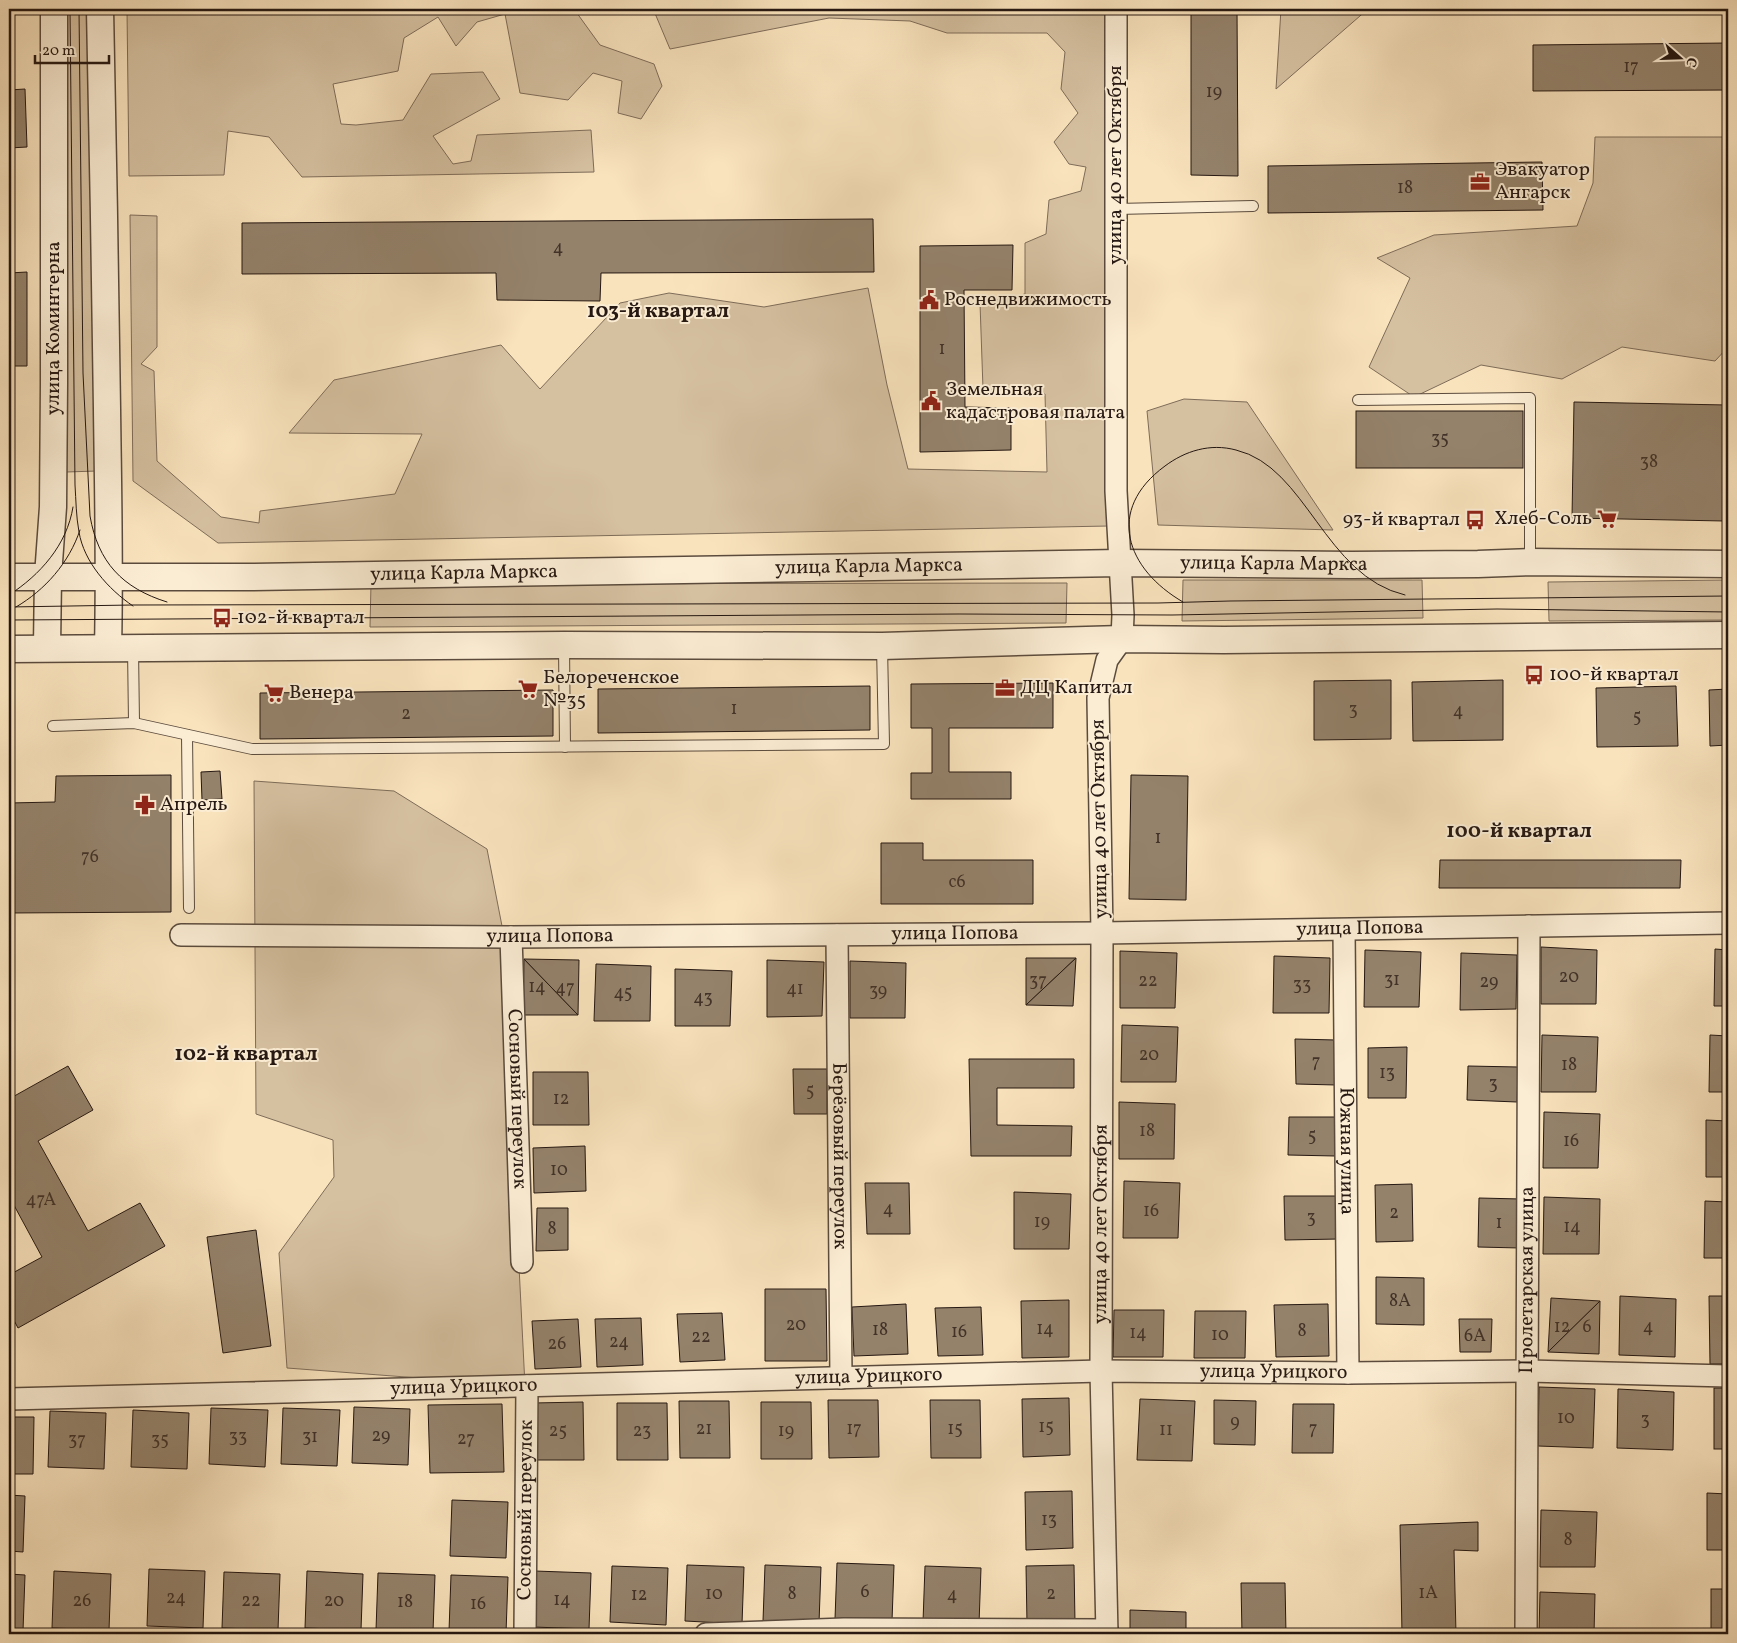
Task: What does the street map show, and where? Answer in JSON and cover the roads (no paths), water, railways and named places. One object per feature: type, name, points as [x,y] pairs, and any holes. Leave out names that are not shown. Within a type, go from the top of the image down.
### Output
[{"type":"street","name":"улица Коминтерна","points":[[48,647],[48,576],[53,469],[54,9]]},
{"type":"street","points":[[100,9],[110,576],[108,647]]},
{"type":"street","name":"улица 40 лет Октября","points":[[1107,1632],[1100,1371],[1102,933],[1098,698],[1107,660],[1122,639],[1116,491],[1116,9]]},
{"type":"street","name":"улица Карла Маркса","points":[[9,577],[280,576],[1120,563],[1362,565],[1530,562],[1728,564]]},
{"type":"street","points":[[9,649],[48,647],[564,645],[882,646],[1122,639],[1216,640],[1728,635]]},
{"type":"street","name":"улица Попова","points":[[180,935],[511,937],[1102,933],[1728,923]]},
{"type":"street","name":"Пролетарская улица","points":[[1526,1634],[1529,926]]},
{"type":"street","name":"Южная улица","points":[[1344,930],[1348,1373]]},
{"type":"street","name":"Берёзовый переулок","points":[[836,935],[841,1378]]},
{"type":"street","name":"Сосновый переулок","points":[[511,937],[522,1262]]},
{"type":"street","name":"улица Урицкого","points":[[9,1399],[1100,1371],[1348,1373],[1528,1371],[1728,1376]]},
{"type":"street","name":"Сосновый переулок","points":[[525,1634],[527,1386]]},
{"type":"street","points":[[706,1634],[844,1630],[1107,1632]]},
{"type":"lane","points":[[1116,209],[1253,206]]},
{"type":"lane","points":[[1358,400],[1530,398],[1530,562]]},
{"type":"lane","points":[[564,645],[565,747]]},
{"type":"lane","points":[[53,726],[134,723],[252,749],[884,744],[882,646]]},
{"type":"lane","points":[[133,647],[134,723]]},
{"type":"lane","points":[[186,735],[189,908]]},
{"type":"tram line","points":[[70,9],[75,485],[77,520],[86,554],[98,574],[133,606]]},
{"type":"tram line","points":[[79,9],[83,373],[90,516],[99,547],[115,571],[137,589],[167,602]]},
{"type":"tram line","points":[[1183,602],[1163,588],[1148,573],[1136,556],[1130,538],[1129,520],[1134,501],[1146,483],[1165,466],[1189,452],[1217,447],[1236,450],[1260,460],[1281,477],[1354,567],[1377,584],[1405,595]]},
{"type":"tram line","points":[[9,595],[31,578],[50,558],[65,534],[73,507]]},
{"type":"tram line","points":[[16,607],[37,592],[55,574],[69,554],[80,530]]},
{"type":"tram line","points":[[9,607],[132,605],[1158,603],[1728,596]]},
{"type":"tram line","points":[[9,620],[959,614],[1172,615],[1497,609],[1728,612]]},
{"type":"place","name":"Эвакуатор Ангарск","points":[[1480,182]]},
{"type":"place","name":"Роснедвижимость","points":[[929,300]]},
{"type":"place","name":"Земельная кадастровая палата","points":[[931,401]]},
{"type":"place","name":"Хлеб-Соль","points":[[1607,519]]},
{"type":"place","name":"93-й квартал","points":[[1475,520]]},
{"type":"place","name":"102-й квартал","points":[[222,618]]},
{"type":"place","name":"100-й квартал","points":[[1534,675]]},
{"type":"place","name":"ДЦ Капитал","points":[[1005,688]]},
{"type":"place","name":"Белореченское №35","points":[[528,689]]},
{"type":"place","name":"Венера","points":[[274,693]]},
{"type":"place","name":"Апрель","points":[[145,805]]},
{"type":"district","name":"103-й квартал","points":[[658,311]]},
{"type":"district","name":"100-й квартал","points":[[1519,831]]},
{"type":"district","name":"102-й квартал","points":[[246,1054]]}]
